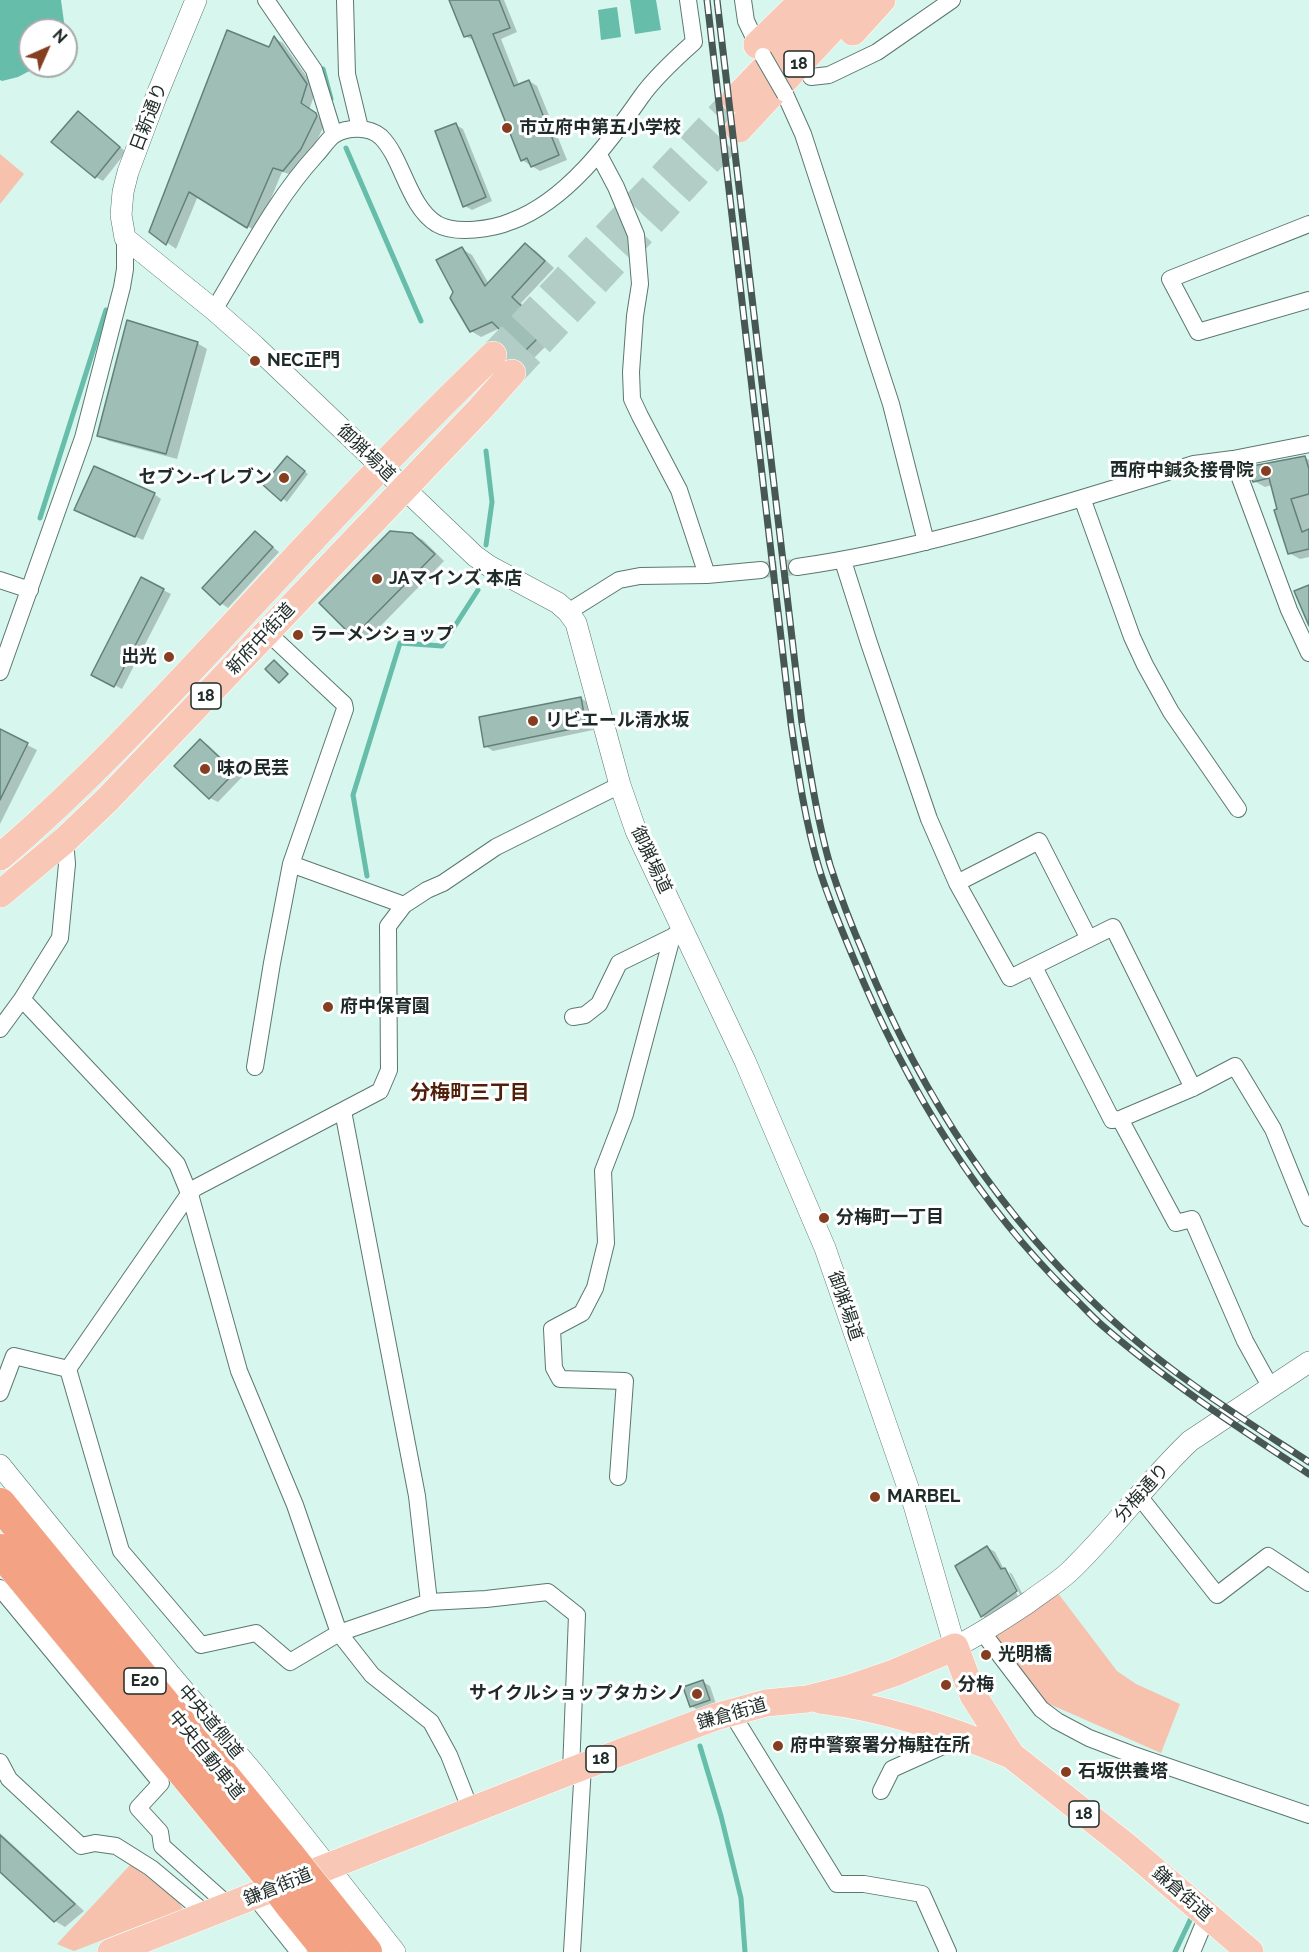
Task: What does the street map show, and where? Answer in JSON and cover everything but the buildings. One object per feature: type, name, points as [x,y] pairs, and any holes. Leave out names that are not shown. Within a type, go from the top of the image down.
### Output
[{"type":"highway","name":"中央自動車道","points":[[0,1504],[366,1952]]},
{"type":"highway","name":"中央自動車道","points":[[0,1550],[329,1952]]},
{"type":"main road","points":[[760,51],[802,0]]},
{"type":"main road","name":"18","points":[[735,99],[830,0]]},
{"type":"main road","name":"18","points":[[739,129],[860,0]]},
{"type":"main road","points":[[787,97],[811,76],[882,0]]},
{"type":"main road","name":"新府中街道","points":[[0,857],[49,815],[127,738],[381,466],[503,364],[404,489],[116,791],[65,840],[0,894]]},
{"type":"main road","name":"鎌倉街道","points":[[111,1952],[577,1768],[731,1712],[766,1703],[807,1699],[850,1688],[894,1673],[955,1647],[973,1695],[1011,1755],[1126,1846],[1250,1952]]},
{"type":"main road","name":"18","points":[[807,1699],[881,1710],[966,1736],[1011,1755]]},
{"type":"street","name":"日新通り","points":[[125,238],[121,215],[123,192],[156,97],[196,0]]},
{"type":"street","points":[[266,0],[314,70],[334,135]]},
{"type":"street","points":[[345,0],[347,74],[360,128]]},
{"type":"street","points":[[214,310],[284,194],[334,135],[347,130],[360,128],[380,136],[418,203],[437,224],[451,229],[480,230],[513,221],[549,201],[599,155],[632,113],[642,96],[676,58],[694,42],[688,0]]},
{"type":"street","points":[[743,0],[746,21],[760,51],[787,97],[803,134],[891,404],[926,542]]},
{"type":"street","points":[[811,76],[829,75],[877,52],[952,0]]},
{"type":"street","points":[[599,155],[616,187],[636,235],[640,284],[631,372],[633,399],[680,490],[707,575]]},
{"type":"street","points":[[1309,224],[1170,279],[1198,332],[1309,300]]},
{"type":"street","name":"御猟場道","points":[[125,238],[255,346],[475,556],[489,566],[558,603],[576,623],[620,785],[636,831],[677,933],[745,1061],[825,1248],[911,1495],[955,1647]]},
{"type":"street","points":[[0,672],[83,438],[122,286],[125,269],[125,238]]},
{"type":"street","points":[[797,567],[843,561],[926,542],[1194,464],[1309,444]]},
{"type":"street","points":[[1233,459],[1289,610],[1309,653]]},
{"type":"street","points":[[1082,498],[1131,636],[1145,666],[1171,712],[1238,809]]},
{"type":"street","points":[[843,561],[929,819],[957,882],[1010,978],[1113,927],[1193,1088]]},
{"type":"street","points":[[568,612],[619,580],[640,576],[707,575],[761,570]]},
{"type":"street","points":[[0,580],[30,590]]},
{"type":"street","points":[[255,1067],[291,864],[345,709],[344,704],[267,632]]},
{"type":"street","points":[[68,1369],[195,1188],[380,1091],[388,1070],[388,926],[404,905],[443,883],[496,847],[620,785]]},
{"type":"street","points":[[0,1029],[22,999],[60,938],[67,864],[65,840]]},
{"type":"street","points":[[957,882],[1039,840],[1089,939]]},
{"type":"street","points":[[291,864],[404,905]]},
{"type":"street","points":[[573,1017],[585,1015],[599,1004],[619,963],[677,933]]},
{"type":"street","points":[[618,1477],[625,1381],[560,1379],[554,1368],[552,1329],[582,1312],[595,1288],[606,1243],[603,1171],[625,1114],[677,933]]},
{"type":"street","points":[[1034,967],[1112,1120],[1120,1119],[1193,1088],[1235,1066],[1274,1129],[1309,1218]]},
{"type":"street","points":[[22,999],[177,1164],[189,1194],[240,1371],[295,1505],[339,1633],[372,1675],[431,1722],[449,1755],[471,1811]]},
{"type":"street","points":[[343,1111],[417,1496],[429,1602]]},
{"type":"street","points":[[1120,1119],[1176,1223],[1192,1219],[1245,1341],[1271,1388]]},
{"type":"street","points":[[0,1392],[14,1356],[68,1369]]},
{"type":"street","name":"分梅通り","points":[[955,1647],[982,1633],[1069,1572],[1173,1457],[1190,1442],[1309,1362]]},
{"type":"street","points":[[68,1369],[121,1551],[201,1645],[256,1633],[290,1662],[339,1633],[429,1602],[548,1592],[577,1615],[577,1768],[572,1952]]},
{"type":"street","name":"中央道側道","points":[[0,1465],[169,1673],[257,1777],[395,1952]]},
{"type":"street","points":[[1139,1496],[1217,1595],[1268,1556],[1309,1583]]},
{"type":"street","points":[[0,1588],[161,1783],[138,1808],[160,1832],[162,1846],[218,1910]]},
{"type":"street","points":[[982,1633],[1041,1709],[1057,1721],[1089,1738],[1131,1754],[1309,1815]]},
{"type":"street","points":[[731,1712],[837,1884],[864,1884],[922,1894],[948,1952]]},
{"type":"street","points":[[881,1791],[892,1769],[966,1736]]},
{"type":"street","points":[[0,1761],[9,1779],[81,1846],[94,1843],[116,1846],[218,1910]]},
{"type":"street","points":[[255,1897],[300,1952]]},
{"type":"street","points":[[1192,1952],[1208,1916]]},
{"type":"shaded area","points":[[0,0],[61,0],[63,18],[18,18],[18,77],[0,80]]},
{"type":"shaded area","points":[[630,0],[656,0],[661,30],[635,34]]},
{"type":"shaded area","points":[[617,7],[621,37],[601,40],[598,10]]},
{"type":"shaded area","points":[[0,154],[24,174],[0,204]]},
{"type":"shaded area","points":[[1057,1592],[1117,1671],[1136,1684],[1180,1704],[1161,1753],[1047,1703],[996,1637],[1004,1626]]},
{"type":"shaded area","points":[[131,1864],[179,1902],[184,1911],[74,1951],[57,1944]]},
{"type":"waterway","points":[[323,69],[331,99]]},
{"type":"waterway","points":[[346,148],[421,321]]},
{"type":"waterway","points":[[40,518],[106,310]]},
{"type":"waterway","points":[[486,451],[492,502],[486,545]]},
{"type":"waterway","points":[[367,876],[353,795],[400,643],[442,646],[478,590]]},
{"type":"waterway","points":[[700,1746],[721,1816],[741,1898],[745,1952]]},
{"type":"waterway","points":[[1175,1952],[1193,1914]]},
{"type":"tunnel","points":[[493,355],[735,99]]},
{"type":"tunnel","points":[[512,373],[739,129]]},
{"type":"tunnel","points":[[761,570],[797,567]]},
{"type":"railway","points":[[707,0],[791,724],[799,778],[814,850],[839,924],[873,1003],[919,1094],[973,1179],[1035,1257],[1095,1319],[1153,1367],[1309,1474]]},
{"type":"railway","points":[[717,0],[802,723],[825,848],[855,934],[911,1057],[938,1104],[967,1150],[1033,1238],[1109,1317],[1156,1357],[1206,1394],[1309,1462]]},
{"type":"place","name":"市立府中第五小学校","points":[[507,128]]},
{"type":"place","name":"NEC正門","points":[[255,361]]},
{"type":"place","name":"西府中鍼灸接骨院","points":[[1266,471]]},
{"type":"place","name":"セブン-イレブン","points":[[284,478]]},
{"type":"place","name":"JAマインズ 本店","points":[[377,579]]},
{"type":"place","name":"ラーメンショップ","points":[[298,635]]},
{"type":"place","name":"出光","points":[[169,657]]},
{"type":"place","name":"リビエール清水坂","points":[[533,721]]},
{"type":"place","name":"味の民芸","points":[[205,769]]},
{"type":"place","name":"府中保育園","points":[[328,1007]]},
{"type":"place","name":"分梅町一丁目","points":[[824,1218]]},
{"type":"place","name":"MARBEL","points":[[875,1497]]},
{"type":"place","name":"光明橋","points":[[986,1655]]},
{"type":"place","name":"分梅","points":[[946,1685]]},
{"type":"place","name":"サイクルショップタカシノ","points":[[697,1694]]},
{"type":"place","name":"府中警察署分梅駐在所","points":[[778,1746]]},
{"type":"place","name":"石坂供養塔","points":[[1066,1772]]},
{"type":"district","name":"分梅町三丁目","points":[[470,1093]]}]
